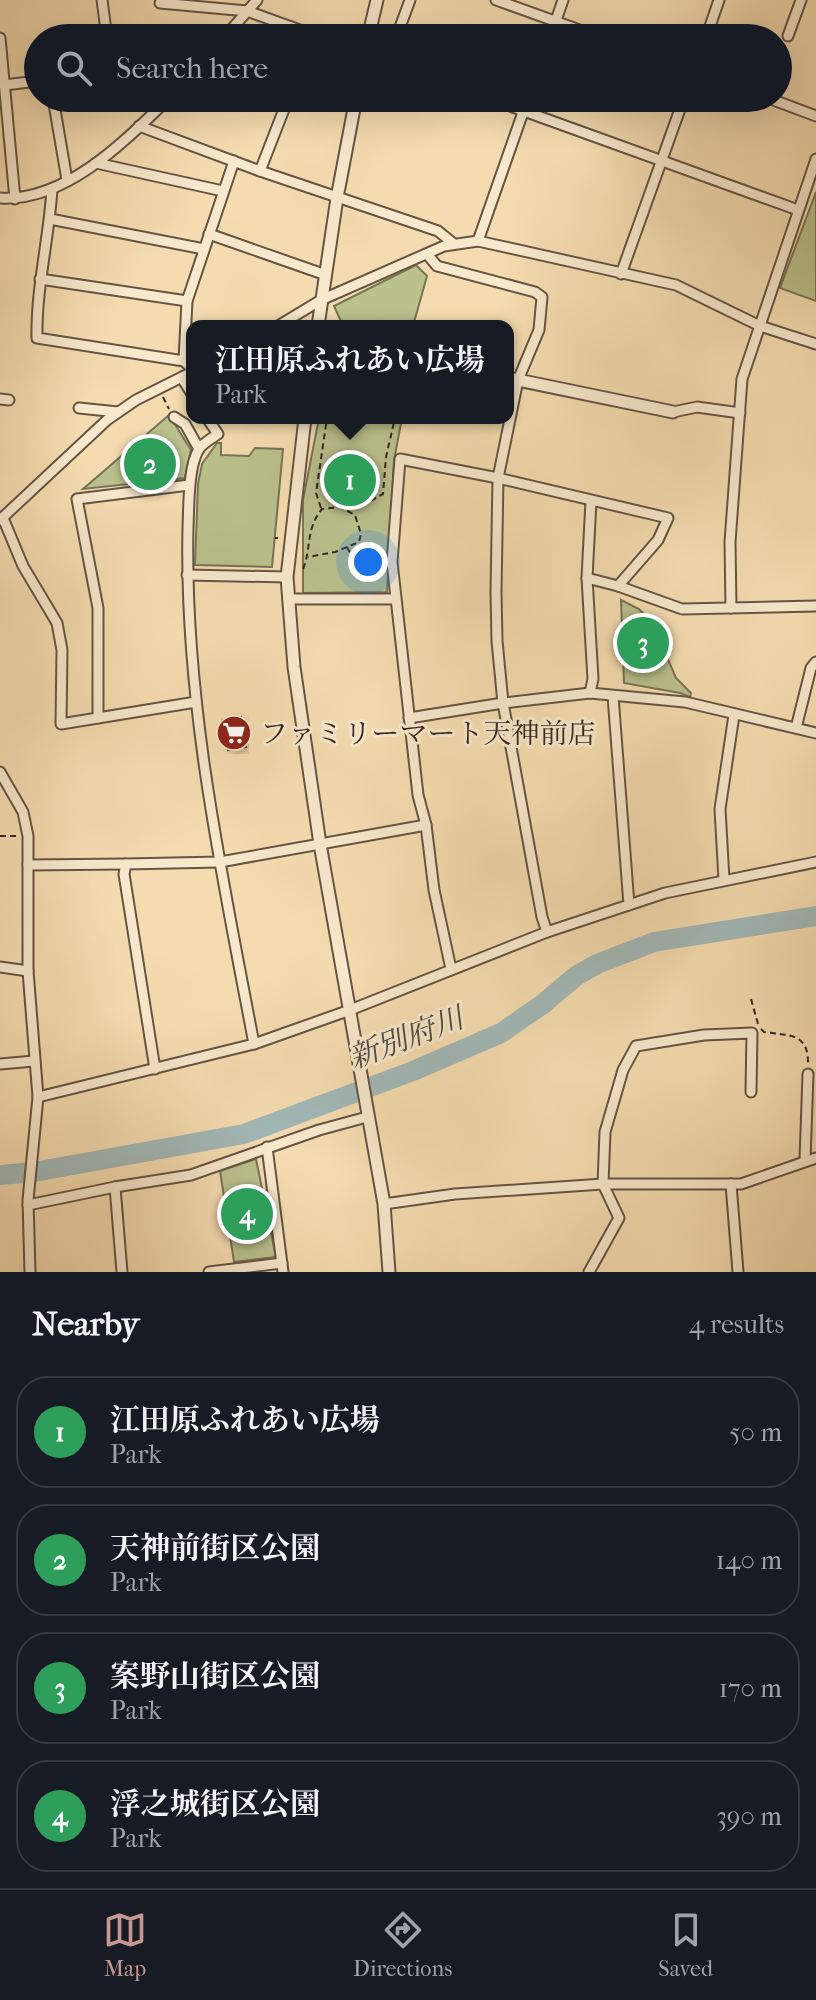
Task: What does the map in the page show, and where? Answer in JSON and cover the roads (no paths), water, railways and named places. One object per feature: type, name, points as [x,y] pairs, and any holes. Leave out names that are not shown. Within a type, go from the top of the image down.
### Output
[{"type":"street","points":[[102,0],[105,24]]},
{"type":"street","points":[[236,24],[257,0]]},
{"type":"street","points":[[371,24],[377,0]]},
{"type":"street","points":[[401,24],[410,0]]},
{"type":"street","points":[[496,0],[564,24]]},
{"type":"street","points":[[555,24],[563,0]]},
{"type":"street","points":[[711,24],[719,0]]},
{"type":"street","points":[[792,25],[801,0]]},
{"type":"street","points":[[160,3],[247,11],[283,24]]},
{"type":"street","points":[[0,38],[15,199]]},
{"type":"street","points":[[4,85],[24,83]]},
{"type":"street","points":[[792,107],[816,116]]},
{"type":"street","points":[[55,112],[67,180]]},
{"type":"street","points":[[0,198],[15,199],[52,189],[96,163],[154,112]]},
{"type":"street","points":[[260,171],[283,112]]},
{"type":"street","points":[[319,320],[353,112]]},
{"type":"street","points":[[478,241],[524,112]]},
{"type":"street","points":[[527,112],[798,210]]},
{"type":"street","points":[[621,274],[679,112]]},
{"type":"street","points":[[139,126],[438,231],[454,244]]},
{"type":"street","points":[[731,608],[730,542],[742,379],[816,159]]},
{"type":"street","points":[[186,320],[187,301],[234,161]]},
{"type":"street","points":[[96,163],[223,191]]},
{"type":"street","points":[[52,189],[40,279],[37,338],[186,363]]},
{"type":"street","points":[[50,219],[204,249]]},
{"type":"street","points":[[209,234],[326,275]]},
{"type":"street","points":[[288,320],[321,300],[427,254],[454,244],[478,241],[676,285],[760,326],[816,344]]},
{"type":"street","points":[[427,254],[437,266],[535,292],[542,297],[539,330],[514,377]]},
{"type":"street","points":[[40,279],[187,301]]},
{"type":"street","points":[[184,361],[186,321]]},
{"type":"street","points":[[186,375],[118,412],[69,453],[1,519],[23,566],[57,623],[62,650],[61,724],[196,702]]},
{"type":"street","points":[[182,378],[186,384]]},
{"type":"street","points":[[514,379],[673,412],[697,407],[740,413]]},
{"type":"street","points":[[79,408],[118,412]]},
{"type":"street","points":[[174,417],[185,424],[199,449]]},
{"type":"street","points":[[211,424],[218,434],[199,449],[189,485],[187,575],[196,702],[220,862],[254,1044]]},
{"type":"street","points":[[304,424],[287,577],[294,667],[320,844],[384,1204],[389,1272]]},
{"type":"street","points":[[506,424],[498,478],[497,641],[503,703],[547,932]]},
{"type":"street","points":[[451,969],[418,795],[394,599],[392,562],[400,459],[498,478],[668,518],[658,540],[618,586]]},
{"type":"street","points":[[98,718],[98,608],[77,499],[189,485]]},
{"type":"street","points":[[590,693],[593,679],[587,578],[591,501]]},
{"type":"street","points":[[187,575],[287,577]]},
{"type":"street","points":[[587,578],[682,609],[816,606]]},
{"type":"street","points":[[288,599],[394,599]]},
{"type":"street","points":[[796,728],[814,667]]},
{"type":"street","points":[[409,718],[590,693],[685,702],[816,733]]},
{"type":"street","points":[[613,696],[629,905]]},
{"type":"street","points":[[724,880],[720,809],[734,715]]},
{"type":"street","points":[[0,772],[23,812],[28,836],[28,971],[38,1101],[28,1202],[30,1272]]},
{"type":"street","points":[[28,865],[220,862],[426,825]]},
{"type":"street","points":[[38,1101],[254,1044],[350,1010],[547,932],[665,893],[816,862]]},
{"type":"street","points":[[126,864],[124,874],[155,1069]]},
{"type":"street","points":[[0,967],[28,971]]},
{"type":"street","points":[[589,1272],[619,1218],[603,1184],[605,1132],[623,1070],[636,1046],[704,1035],[752,1033],[751,1092]]},
{"type":"street","points":[[0,1064],[34,1061]]},
{"type":"street","points":[[384,1204],[455,1194],[603,1184],[741,1184],[811,1159],[808,1074]]},
{"type":"street","points":[[28,1202],[191,1175],[267,1147],[367,1117]]},
{"type":"street","points":[[209,1272],[282,1267],[267,1147]]},
{"type":"street","points":[[731,1184],[738,1272]]},
{"type":"street","points":[[115,1187],[122,1272]]},
{"type":"waterway","name":"新別府川","points":[[0,1175],[34,1172],[244,1134],[413,1071],[501,1033],[576,976],[597,964],[654,942],[816,916]]},
{"type":"place","name":"天神前街区公園","points":[[150,464]]},
{"type":"place","name":"江田原ふれあい広場","points":[[350,480]]},
{"type":"place","name":"案野山街区公園","points":[[643,643]]},
{"type":"place","name":"ファミリーマート天神前店","points":[[234,733]]},
{"type":"place","name":"浮之城街区公園","points":[[247,1214]]}]
